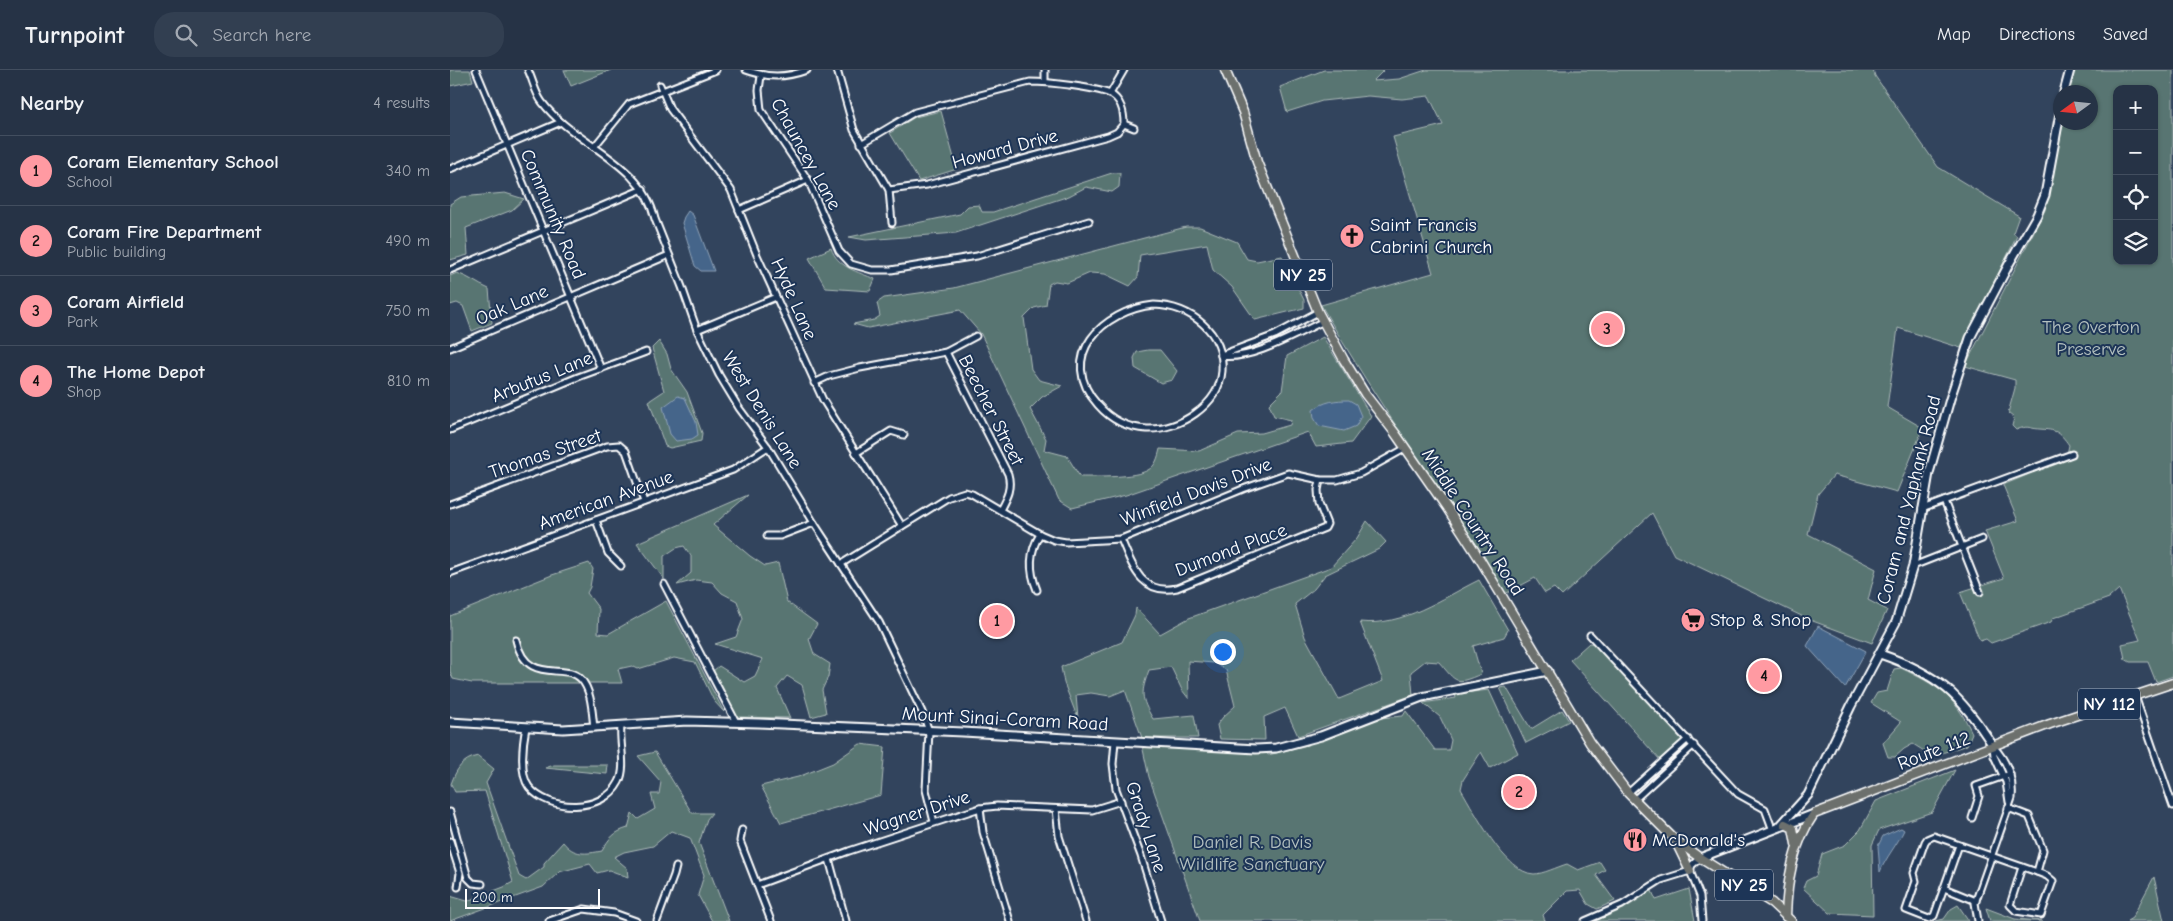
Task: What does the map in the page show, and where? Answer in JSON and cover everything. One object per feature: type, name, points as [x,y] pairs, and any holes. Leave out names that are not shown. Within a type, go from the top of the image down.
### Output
[{"type":"main road","name":"Middle Country Road","points":[[1225,70],[1243,112],[1257,162],[1318,312],[1344,360],[1476,553],[1590,743],[1634,800],[1675,840],[1765,899],[1788,919]]},
{"type":"main road","points":[[2066,85],[2070,70]]},
{"type":"main road","name":"Coram and Yaphank Road","points":[[1783,825],[1808,795],[1835,738],[1896,622],[1913,566],[1922,509],[1939,433],[1970,338],[2008,264],[2037,215],[2045,195],[2057,130]]},
{"type":"main road","points":[[1880,654],[1898,660],[1929,676],[1955,694],[1975,717],[1993,746]]},
{"type":"main road","name":"Mount Sinai-Coram Road","points":[[450,722],[563,730],[687,721],[736,722],[1256,750],[1276,748],[1321,736],[1422,697],[1548,671]]},
{"type":"main road","name":"Route 112","points":[[1814,814],[1993,746],[2173,683]]},
{"type":"main road","points":[[1700,858],[1772,828],[1814,814]]},
{"type":"main road","points":[[1788,919],[1788,885],[1797,846],[1802,831],[1814,814]]},
{"type":"main road","points":[[1783,825],[1793,828],[1797,846]]},
{"type":"main road","points":[[1675,840],[1686,866],[1690,870]]},
{"type":"street","name":"Community Road","points":[[476,70],[601,369]]},
{"type":"street","name":"West Denis Lane","points":[[528,70],[542,102],[561,122],[632,176],[643,190],[652,207],[696,330],[718,374],[739,408],[768,446],[814,523],[879,622],[930,731]]},
{"type":"street","points":[[594,146],[629,104],[716,70]]},
{"type":"street","points":[[746,70],[761,76],[782,77],[807,70]]},
{"type":"street","points":[[836,70],[854,130],[889,190],[892,223]]},
{"type":"street","points":[[1045,70],[1045,82]]},
{"type":"street","points":[[1110,94],[1124,70]]},
{"type":"street","name":"Chauncey Lane","points":[[761,76],[759,90],[761,110],[808,180],[839,252],[851,264],[872,270],[891,270],[977,256],[1090,220]]},
{"type":"street","points":[[861,144],[915,112],[1023,84],[1045,82],[1110,94],[1120,104],[1124,124],[1134,128]]},
{"type":"street","name":"Hyde Lane","points":[[660,85],[670,109],[727,184],[823,400],[902,526]]},
{"type":"street","points":[[450,169],[561,122]]},
{"type":"street","name":"Howard Drive","points":[[889,190],[927,185],[1097,140],[1117,132],[1124,124]]},
{"type":"street","points":[[739,210],[808,180]]},
{"type":"street","points":[[450,270],[643,190]]},
{"type":"street","name":"Oak Lane","points":[[450,348],[669,255]]},
{"type":"street","points":[[696,330],[776,297]]},
{"type":"street","points":[[1143,306],[1169,306],[1189,312],[1199,320],[1212,336],[1220,356],[1221,378],[1208,401],[1187,420],[1162,428],[1136,428],[1120,423],[1096,404],[1087,392],[1082,379],[1082,359],[1093,335],[1115,317],[1143,306]]},
{"type":"street","points":[[1220,356],[1228,351],[1275,335],[1318,312]]},
{"type":"street","points":[[1220,356],[1230,357],[1258,350],[1324,321]]},
{"type":"street","points":[[814,382],[860,368],[946,352],[976,336]]},
{"type":"street","name":"Arbutus Lane","points":[[450,430],[569,380],[646,352]]},
{"type":"street","name":"Beecher Street","points":[[946,352],[1008,474],[1010,483],[1008,494],[1000,510]]},
{"type":"street","points":[[856,453],[891,432],[904,435]]},
{"type":"street","name":"Thomas Street","points":[[450,504],[607,446],[619,445],[626,451],[644,502]]},
{"type":"street","name":"American Avenue","points":[[450,573],[733,470],[768,446]]},
{"type":"street","name":"Winfield Davis Drive","points":[[841,564],[949,497],[965,492],[972,494],[1040,534],[1066,542],[1122,538],[1234,492],[1288,473],[1320,480],[1337,480],[1349,477],[1406,448]]},
{"type":"street","points":[[1922,509],[2072,454]]},
{"type":"street","name":"Dumond Place","points":[[1122,538],[1133,567],[1145,582],[1162,589],[1177,588],[1325,528],[1327,524],[1318,495],[1320,480]]},
{"type":"street","points":[[1944,500],[1980,592]]},
{"type":"street","points":[[596,520],[608,554],[621,566]]},
{"type":"street","points":[[766,536],[780,536],[814,523]]},
{"type":"street","points":[[1037,590],[1030,567],[1035,543],[1040,534]]},
{"type":"street","points":[[1913,566],[1982,539]]},
{"type":"street","points":[[664,584],[736,722]]},
{"type":"street","points":[[1590,635],[1738,794],[1765,809],[1772,828]]},
{"type":"street","points":[[516,640],[518,649],[526,661],[542,671],[574,674],[580,678],[586,687],[594,728]]},
{"type":"street","points":[[2135,696],[2173,806]]},
{"type":"street","points":[[526,727],[523,740],[522,765],[528,786],[541,798],[562,805],[582,806],[612,792],[619,782],[622,770],[621,726]]},
{"type":"street","points":[[930,731],[926,790],[934,822]]},
{"type":"street","points":[[1628,793],[1688,739]]},
{"type":"street","name":"Grady Lane","points":[[1115,741],[1114,777],[1161,921]]},
{"type":"street","points":[[1634,800],[1694,745]]},
{"type":"street","points":[[1978,921],[1975,912],[1976,901],[2013,788],[2010,774],[2000,753],[1993,746]]},
{"type":"street","points":[[1993,746],[1994,756],[2004,776],[2008,807]]},
{"type":"street","points":[[1972,818],[1979,796],[1976,786],[2010,774]]},
{"type":"street","name":"Wagner Drive","points":[[757,885],[934,822],[980,808],[989,806],[1092,810],[1121,800]]},
{"type":"street","points":[[2008,807],[2029,816],[2043,850],[2037,872]]},
{"type":"street","points":[[980,808],[982,832],[1010,921]]},
{"type":"street","points":[[1056,809],[1059,836],[1086,921]]},
{"type":"street","points":[[450,812],[468,878],[473,883],[482,884]]},
{"type":"street","points":[[742,830],[740,841],[771,921]]},
{"type":"street","points":[[1959,845],[1934,916],[1930,919],[1906,910],[1916,881],[1914,873],[1927,839],[1934,836],[2048,876],[2053,881],[2041,915],[2016,911],[2010,905],[2022,867]]},
{"type":"street","points":[[450,841],[460,873],[458,887]]},
{"type":"street","points":[[1700,858],[1692,865],[1690,870],[1700,896],[1702,921]]},
{"type":"street","points":[[830,859],[846,921]]},
{"type":"street","points":[[657,921],[676,867]]},
{"type":"street","points":[[1585,921],[1622,905],[1661,880],[1690,870]]},
{"type":"street","points":[[1944,888],[1976,901]]},
{"type":"street","points":[[549,921],[584,909],[614,913],[636,921]]},
{"type":"green space","points":[[450,70],[470,70],[473,81],[450,86]]},
{"type":"green space","points":[[564,70],[611,70],[571,86]]},
{"type":"green space","points":[[1324,70],[1384,70],[1373,81],[1399,79],[1426,70],[1873,70],[1875,76],[1938,167],[2019,216],[2013,233],[2017,236],[1961,348],[1898,328],[1887,407],[1923,428],[1897,492],[1834,475],[1818,494],[1808,534],[1876,569],[1868,600],[1887,610],[1872,643],[1810,620],[1674,555],[1652,513],[1562,596],[1554,588],[1545,593],[1535,578],[1505,594],[1365,378],[1321,305],[1433,273],[1393,137],[1443,125],[1429,96],[1402,99],[1368,96],[1322,101],[1287,112],[1280,87]]},
{"type":"green space","name":"The Overton Preserve","points":[[2073,70],[2173,70],[2173,676],[2156,682],[2148,662],[2130,662],[2125,659],[2122,644],[2140,640],[2119,589],[2109,598],[2053,618],[2051,622],[1991,643],[1986,639],[1980,641],[1960,592],[2004,578],[1985,531],[2018,521],[2003,485],[2066,459],[2069,445],[2057,432],[2028,427],[2016,430],[2012,426],[2014,418],[2008,413],[2015,388],[2015,380],[1965,366],[2045,210],[2062,130],[2098,130],[2098,85],[2070,85]]},
{"type":"green space","points":[[941,111],[957,169],[919,181],[890,133],[915,117]]},
{"type":"green space","points":[[1112,173],[1120,173],[1119,187],[1112,192],[1086,187],[1069,196],[956,233],[866,240],[849,237],[960,214],[968,206],[979,205],[982,212],[993,212]]},
{"type":"green space","points":[[505,193],[524,199],[512,210],[466,228],[468,255],[450,260],[450,204],[461,197]]},
{"type":"green space","points":[[1186,227],[1200,227],[1237,242],[1247,259],[1257,261],[1282,256],[1304,300],[1304,308],[1255,320],[1232,287],[1213,270],[1207,244],[1140,255],[1138,277],[1130,286],[1105,274],[1090,273],[1067,283],[1055,281],[1049,284],[1046,305],[1034,308],[1024,318],[1031,369],[1039,380],[1062,386],[1042,397],[1030,409],[1046,439],[1044,450],[1067,456],[1080,477],[1125,476],[1142,473],[1151,468],[1156,461],[1160,449],[1199,451],[1238,434],[1262,433],[1290,425],[1291,420],[1274,416],[1269,404],[1282,391],[1287,356],[1323,337],[1371,416],[1351,443],[1316,447],[1308,432],[1126,495],[1072,508],[1059,500],[981,334],[960,310],[868,328],[853,324],[874,320],[880,316],[877,303],[884,298],[954,288]]},
{"type":"green space","points":[[831,248],[834,255],[843,264],[875,279],[870,291],[826,288],[809,258]]},
{"type":"green space","points":[[457,273],[489,289],[492,323],[472,331],[463,306],[457,303],[450,305],[450,276]]},
{"type":"green space","points":[[659,341],[667,354],[671,369],[687,392],[702,433],[701,441],[670,448],[665,446],[649,401],[664,391],[652,348]]},
{"type":"green space","points":[[1160,350],[1177,371],[1172,380],[1161,383],[1135,368],[1134,358],[1137,352]]},
{"type":"green space","points":[[748,495],[713,525],[765,566],[778,563],[787,602],[817,624],[809,639],[814,654],[830,664],[828,677],[822,690],[826,713],[811,717],[802,685],[787,676],[777,688],[790,718],[737,717],[713,671],[719,666],[744,682],[755,676],[763,659],[715,644],[736,637],[743,619],[737,601],[722,593],[712,582],[696,580],[677,585],[691,573],[691,556],[684,546],[676,548],[664,556],[664,579],[637,543]]},
{"type":"green space","points":[[1367,521],[1386,542],[1379,549],[1325,575],[1314,589],[1295,604],[1305,637],[1339,699],[1383,681],[1360,622],[1392,620],[1407,616],[1479,580],[1508,630],[1504,637],[1473,646],[1481,674],[1461,681],[1453,678],[1439,662],[1425,661],[1411,672],[1413,695],[1298,736],[1285,708],[1264,717],[1265,740],[1220,739],[1217,725],[1235,706],[1226,670],[1214,663],[1188,661],[1189,699],[1182,690],[1171,667],[1149,670],[1144,684],[1143,695],[1153,719],[1194,715],[1198,738],[1142,738],[1125,690],[1110,696],[1091,693],[1076,695],[1078,719],[1064,683],[1061,667],[1122,642],[1135,615],[1136,608],[1160,634],[1189,618],[1331,567],[1357,538]]},
{"type":"green space","points":[[589,563],[593,569],[587,593],[599,609],[598,633],[608,634],[666,601],[724,712],[714,701],[695,662],[674,658],[638,669],[632,666],[618,669],[622,683],[472,683],[453,679],[450,671],[450,616],[552,575]]},
{"type":"green space","points":[[1589,643],[1595,644],[1682,739],[1683,741],[1661,761],[1570,660]]},
{"type":"green space","points":[[1901,668],[1935,686],[1951,700],[1972,733],[1967,745],[1932,756],[1913,744],[1895,757],[1888,757],[1883,743],[1901,722],[1871,703],[1877,693],[1887,691],[1894,669]]},
{"type":"green space","points":[[1506,687],[1531,729],[1562,710],[1569,721],[1526,743],[1500,688]]},
{"type":"green space","name":"Daniel R. Davis Wildlife Sanctuary","points":[[1489,690],[1518,753],[1490,768],[1481,752],[1463,780],[1461,789],[1474,812],[1502,853],[1512,864],[1523,871],[1538,874],[1567,864],[1578,870],[1600,862],[1605,870],[1596,875],[1615,901],[1597,909],[1588,904],[1580,890],[1567,891],[1543,915],[1545,921],[1200,921],[1149,777],[1142,745],[1266,752],[1268,755],[1304,746],[1380,718],[1403,716],[1406,711],[1435,750],[1449,750],[1451,740],[1440,717],[1423,703],[1456,698],[1455,694]]},
{"type":"green space","points":[[860,744],[885,747],[881,795],[781,823],[761,786],[798,777],[833,763]]},
{"type":"green space","points":[[655,752],[692,813],[712,813],[707,819],[699,843],[729,921],[712,921],[698,895],[704,875],[690,838],[671,831],[653,846],[624,852],[614,857],[627,868],[628,877],[609,870],[597,873],[590,864],[559,872],[543,887],[450,921],[450,896],[467,901],[513,882],[485,791],[455,792],[451,784],[455,774],[464,762],[478,756],[494,769],[486,783],[519,876],[526,880],[544,867],[544,863],[563,842],[567,847],[576,852],[591,853],[602,851],[612,836],[628,828],[632,813],[638,819],[655,809],[651,794],[659,794],[661,782],[638,756]]},
{"type":"green space","points":[[554,765],[608,765],[607,774],[545,768]]},
{"type":"green space","points":[[1955,770],[1932,812],[1879,830],[1872,845],[1873,915],[1830,913],[1803,888],[1806,881],[1816,876],[1822,854],[1845,845],[1860,830],[1876,801]]},
{"type":"green space","points":[[2154,877],[2164,921],[2127,921],[2132,918]]},
{"type":"green space","points":[[1651,889],[1656,900],[1689,889],[1695,921],[1591,921],[1624,907]]},
{"type":"green space","points":[[1958,905],[1969,921],[1936,921],[1944,919],[1951,909]]},
{"type":"green space","points":[[1986,908],[2015,919],[2042,921],[1990,921]]},
{"type":"water","points":[[688,211],[693,215],[714,271],[701,271],[695,266],[682,223]]},
{"type":"water","points":[[678,396],[685,398],[696,422],[698,435],[692,439],[676,441],[670,434],[663,407]]},
{"type":"water","points":[[1349,400],[1356,404],[1361,416],[1356,426],[1344,431],[1319,426],[1314,418],[1313,410],[1330,402]]},
{"type":"water","points":[[1818,626],[1866,651],[1845,688],[1807,646]]},
{"type":"water","points":[[1901,828],[1904,830],[1880,872],[1878,846],[1883,836]]},
{"type":"place","name":"Saint Francis Cabrini Church","points":[[1352,236]]},
{"type":"place","name":"Coram Airfield","points":[[1607,329]]},
{"type":"place","name":"Stop & Shop","points":[[1693,620]]},
{"type":"place","name":"Coram Elementary School","points":[[997,621]]},
{"type":"place","name":"The Home Depot","points":[[1764,676]]},
{"type":"place","name":"Coram Fire Department","points":[[1519,792]]},
{"type":"place","name":"McDonald's","points":[[1635,840]]}]
